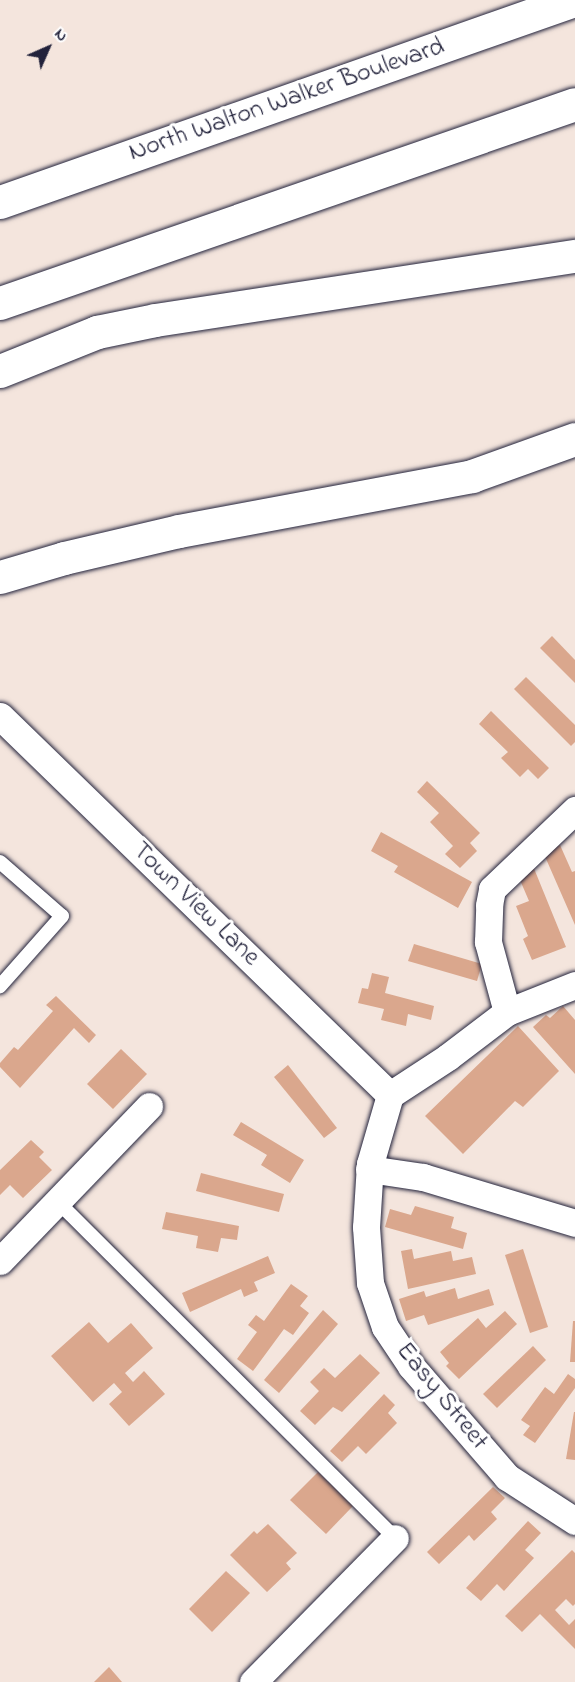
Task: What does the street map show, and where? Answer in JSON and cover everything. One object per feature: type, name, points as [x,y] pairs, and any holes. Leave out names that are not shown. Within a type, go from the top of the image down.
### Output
[{"type":"main road","name":"North Walton Walker Boulevard","points":[[0,202],[572,0]]},
{"type":"main road","points":[[0,303],[575,104]]},
{"type":"main road","points":[[0,371],[96,332],[155,320],[575,256]]},
{"type":"main road","points":[[0,577],[63,558],[179,531],[472,476],[575,439]]},
{"type":"street","name":"Town View Lane","points":[[0,716],[390,1095]]},
{"type":"street","points":[[507,1012],[489,942],[489,905],[492,890],[575,810]]},
{"type":"street","points":[[390,1095],[448,1057],[507,1012],[575,985]]},
{"type":"street","name":"Easy Street","points":[[390,1095],[369,1168],[366,1227],[370,1283],[385,1327],[411,1366],[507,1477],[575,1521]]},
{"type":"street","points":[[0,1261],[149,1106]]},
{"type":"street","points":[[369,1168],[423,1177],[575,1223]]},
{"type":"street","points":[[253,1682],[395,1538]]},
{"type":"lane","points":[[0,862],[62,916],[0,986]]},
{"type":"lane","points":[[58,1202],[395,1538]]},
{"type":"building","points":[[552,636],[575,660],[575,683],[540,648]]},
{"type":"building","points":[[526,677],[575,725],[575,742],[571,746],[514,689]]},
{"type":"building","points":[[491,711],[549,768],[538,779],[528,769],[520,777],[501,758],[508,752],[479,724]]},
{"type":"building","points":[[427,781],[480,833],[470,843],[477,851],[460,868],[445,854],[453,846],[430,822],[439,813],[417,792]]},
{"type":"building","points":[[381,832],[472,882],[458,908],[394,872],[398,866],[371,851]]},
{"type":"building","points":[[560,845],[572,872],[575,871],[575,925],[543,852]]},
{"type":"building","points":[[533,866],[566,947],[532,960],[523,939],[528,936],[516,906],[529,901],[517,873]]},
{"type":"building","points":[[414,944],[482,964],[477,981],[408,961]]},
{"type":"building","points":[[372,973],[389,977],[385,993],[434,1006],[431,1020],[408,1014],[406,1026],[381,1020],[384,1009],[358,1003],[362,988],[368,989]]},
{"type":"building","points":[[56,996],[96,1035],[89,1043],[74,1028],[20,1088],[0,1067],[0,1063],[14,1047],[18,1050],[53,1011],[46,1005]]},
{"type":"building","points":[[563,1006],[575,1020],[575,1074],[533,1027],[546,1015],[550,1018]]},
{"type":"building","points":[[518,1026],[559,1071],[523,1107],[515,1101],[463,1154],[425,1116]]},
{"type":"building","points":[[121,1049],[147,1074],[113,1109],[87,1084]]},
{"type":"building","points":[[288,1065],[337,1128],[324,1138],[274,1077]]},
{"type":"building","points":[[241,1122],[304,1160],[290,1183],[261,1165],[267,1155],[233,1135]]},
{"type":"building","points":[[31,1140],[44,1152],[39,1157],[52,1170],[23,1198],[10,1185],[0,1195],[0,1170]]},
{"type":"building","points":[[201,1173],[284,1194],[279,1212],[196,1191]]},
{"type":"building","points":[[415,1206],[454,1217],[451,1228],[467,1233],[463,1249],[385,1227],[390,1209],[411,1215]]},
{"type":"building","points":[[166,1212],[239,1226],[237,1240],[221,1238],[218,1252],[196,1248],[198,1236],[162,1229]]},
{"type":"building","points":[[412,1249],[414,1259],[451,1251],[453,1261],[472,1257],[476,1274],[408,1289],[401,1251]]},
{"type":"building","points":[[523,1249],[548,1327],[530,1333],[505,1255]]},
{"type":"building","points":[[268,1256],[275,1273],[254,1282],[258,1291],[244,1297],[241,1289],[190,1312],[182,1293]]},
{"type":"building","points":[[291,1284],[308,1296],[300,1306],[309,1313],[293,1335],[284,1329],[253,1371],[237,1359],[257,1332],[248,1325],[256,1315],[264,1321]]},
{"type":"building","points":[[455,1288],[458,1299],[489,1289],[494,1305],[428,1325],[424,1315],[406,1321],[399,1299],[424,1291],[426,1297]]},
{"type":"building","points":[[323,1310],[338,1324],[279,1393],[264,1380]]},
{"type":"building","points":[[505,1311],[517,1324],[459,1379],[446,1366],[449,1363],[440,1352],[478,1318],[486,1328]]},
{"type":"building","points":[[573,1321],[575,1321],[575,1362],[570,1362]]},
{"type":"building","points":[[89,1322],[108,1343],[131,1323],[153,1348],[125,1373],[133,1382],[144,1371],[165,1394],[129,1426],[109,1404],[122,1392],[114,1383],[93,1402],[51,1356]]},
{"type":"building","points":[[533,1346],[546,1360],[497,1408],[483,1394]]},
{"type":"building","points":[[360,1354],[380,1373],[342,1412],[333,1407],[315,1425],[300,1411],[319,1391],[310,1382],[324,1368],[335,1378]]},
{"type":"building","points":[[568,1374],[575,1379],[575,1388],[535,1443],[523,1435],[530,1426],[521,1420],[545,1387],[554,1394]]},
{"type":"building","points":[[384,1394],[395,1405],[388,1413],[397,1423],[366,1454],[358,1446],[342,1462],[330,1451]]},
{"type":"building","points":[[575,1412],[575,1460],[566,1459]]},
{"type":"building","points":[[318,1472],[353,1506],[326,1534],[290,1500]]},
{"type":"building","points":[[493,1487],[505,1498],[491,1512],[497,1519],[474,1541],[469,1535],[439,1564],[427,1552]]},
{"type":"building","points":[[528,1521],[541,1533],[525,1550],[534,1558],[504,1591],[497,1584],[481,1601],[466,1588]]},
{"type":"building","points":[[268,1524],[297,1553],[286,1563],[291,1569],[267,1592],[230,1555],[254,1531],[257,1534]]},
{"type":"building","points":[[572,1550],[575,1553],[575,1604],[573,1606],[566,1599],[555,1610],[569,1625],[575,1619],[575,1649],[540,1614],[522,1632],[505,1616]]},
{"type":"building","points":[[226,1571],[250,1593],[212,1632],[189,1609]]},
{"type":"building","points":[[109,1667],[122,1682],[94,1682]]}]
